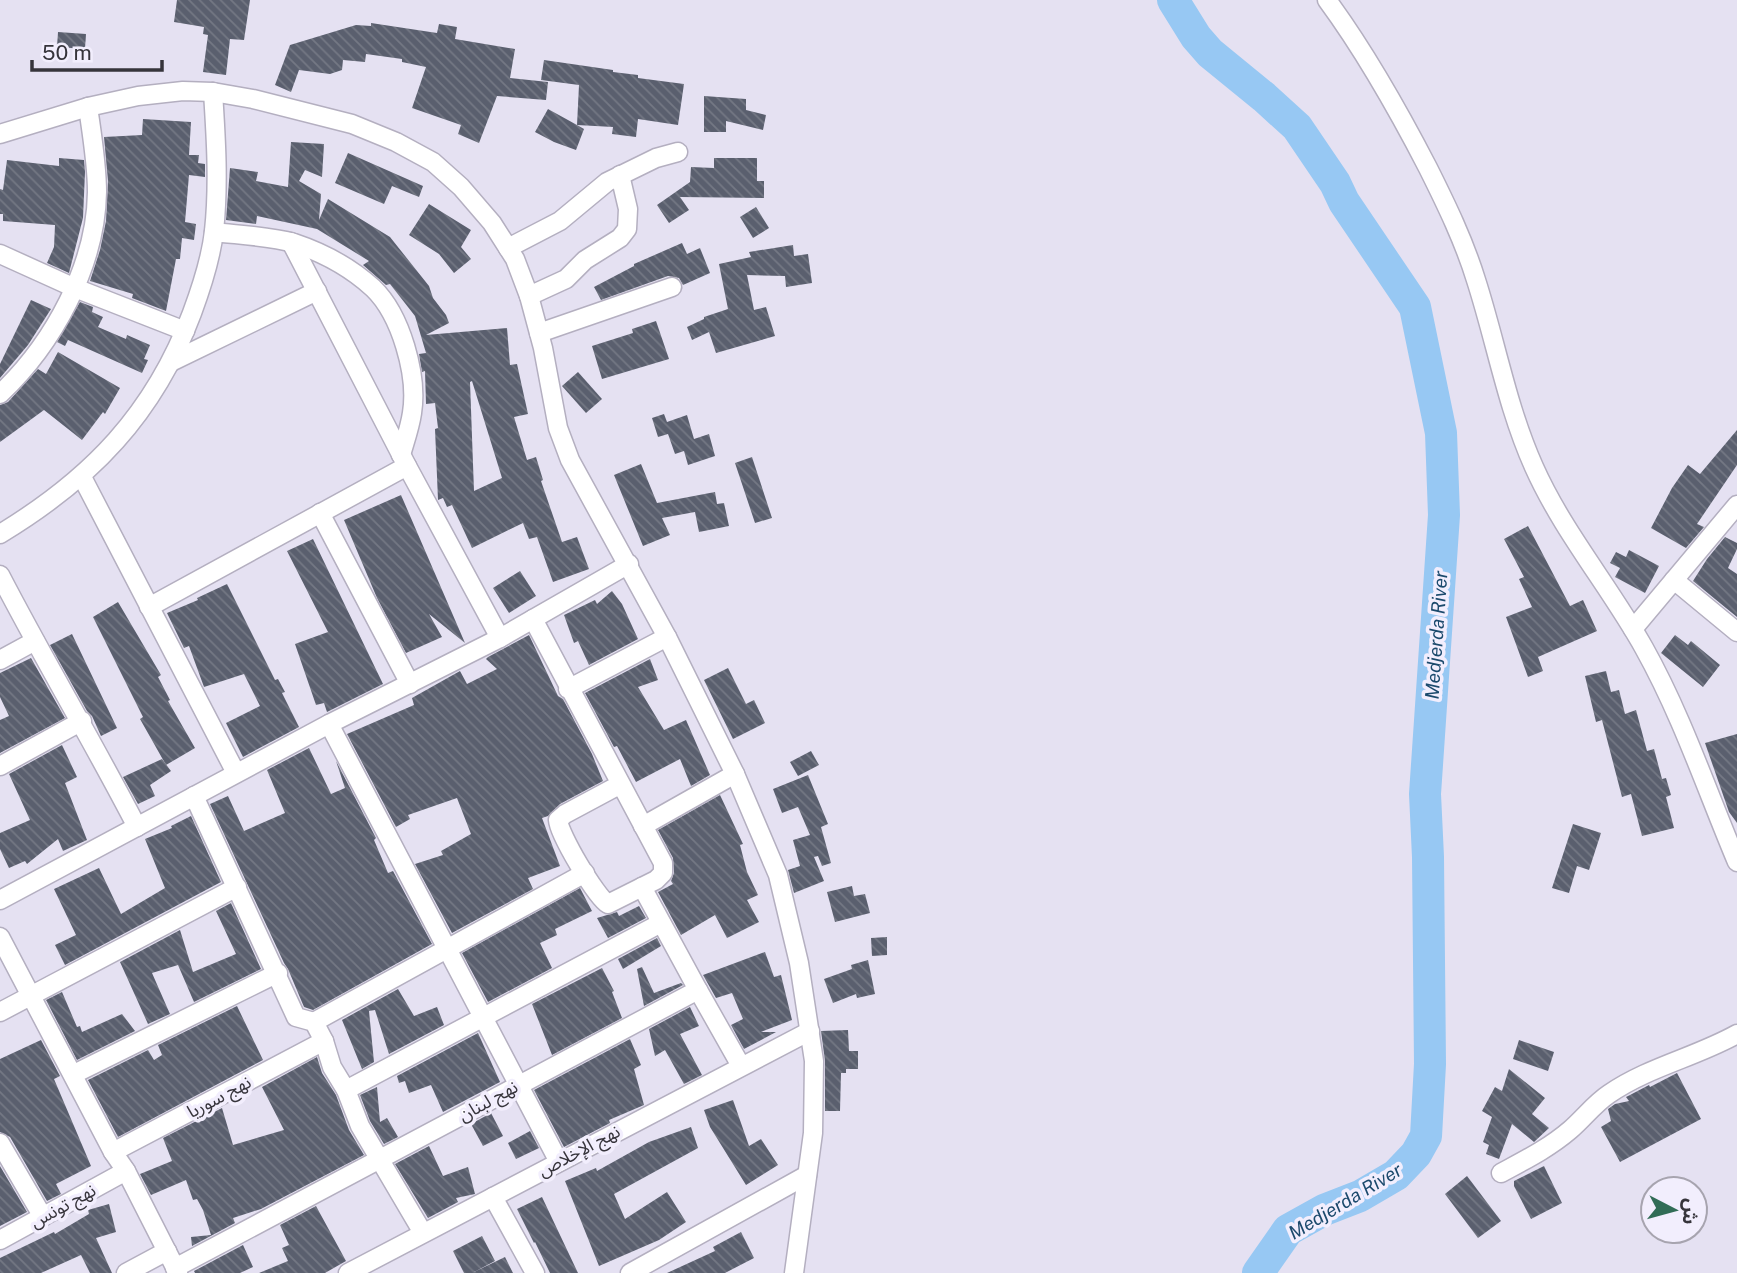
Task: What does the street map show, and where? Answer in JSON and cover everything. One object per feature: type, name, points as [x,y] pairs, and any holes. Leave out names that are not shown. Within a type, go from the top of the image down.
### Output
[{"type":"street","points":[[1327,0],[1351,32],[1401,114],[1450,212],[1476,278],[1514,418],[1534,468],[1567,528],[1633,629],[1661,680],[1737,862]]},
{"type":"street","points":[[0,134],[88,107],[138,96],[183,91],[213,92],[352,124],[396,142],[433,162],[461,187],[492,223],[515,260],[530,296],[553,406],[570,460],[667,637],[735,774],[778,875],[799,963],[810,1031],[815,1093],[813,1133],[794,1273]]},
{"type":"street","points":[[0,534],[37,512],[82,477],[127,430],[160,383],[171,362],[204,279],[214,232],[217,164],[213,92]]},
{"type":"street","points":[[0,394],[39,351],[75,288],[90,243],[97,194],[88,107]]},
{"type":"street","points":[[508,248],[560,221],[607,182],[656,158],[678,152]]},
{"type":"street","points":[[530,296],[565,279],[585,260],[620,238],[627,229],[628,209],[620,175]]},
{"type":"street","points":[[149,607],[320,513],[404,460],[412,414],[412,378],[408,353],[393,317],[375,290],[351,270],[324,254],[291,242],[214,232]]},
{"type":"street","points":[[291,242],[500,638]]},
{"type":"street","points":[[0,254],[75,288],[185,331]]},
{"type":"street","points":[[539,333],[672,287]]},
{"type":"street","points":[[171,362],[317,291]]},
{"type":"street","points":[[82,477],[236,774]]},
{"type":"street","points":[[1633,629],[1737,505]]},
{"type":"street","points":[[320,513],[410,684]]},
{"type":"street","points":[[0,900],[329,724],[500,638],[629,564]]},
{"type":"street","points":[[0,575],[137,827]]},
{"type":"street","points":[[1674,580],[1737,632]]},
{"type":"street","points":[[533,619],[568,689],[621,784],[643,826],[662,858],[664,867],[660,877],[606,904],[560,830],[558,820],[621,784]]},
{"type":"street","points":[[568,689],[667,637]]},
{"type":"street","points":[[0,660],[34,641]]},
{"type":"street","points":[[0,766],[82,722]]},
{"type":"street","points":[[329,724],[559,1162]]},
{"type":"street","points":[[643,826],[735,774]]},
{"type":"street","points":[[194,796],[278,972],[296,1017],[314,1022],[585,873]]},
{"type":"street","points":[[0,1012],[237,887]]},
{"type":"street","points":[[642,887],[741,1066]]},
{"type":"street","points":[[346,1090],[661,923]]},
{"type":"street","points":[[0,937],[177,1270]]},
{"type":"street","points":[[74,1074],[278,972]]},
{"type":"street","name":"نهج لبنان","points":[[177,1270],[518,1084],[698,990]]},
{"type":"street","points":[[314,1022],[360,1126],[423,1233]]},
{"type":"street","name":"نهج الإخلاص","points":[[348,1273],[810,1031]]},
{"type":"street","points":[[1501,1173],[1544,1150],[1571,1129],[1587,1111],[1635,1078],[1710,1049],[1737,1034]]},
{"type":"street","name":"نهج سوريا","points":[[113,1152],[324,1041]]},
{"type":"street","points":[[0,1143],[43,1217]]},
{"type":"street","name":"نهج تونس","points":[[0,1240],[126,1171]]},
{"type":"street","points":[[630,1273],[807,1175]]},
{"type":"street","points":[[493,1197],[535,1273]]},
{"type":"street","points":[[126,1273],[167,1251]]},
{"type":"building","points":[[177,0],[250,0],[244,40],[230,39],[226,75],[203,72],[208,35],[203,34],[204,27],[174,22]]},
{"type":"building","points":[[371,23],[437,33],[439,24],[457,27],[455,39],[515,49],[510,78],[548,82],[546,100],[497,96],[479,143],[458,134],[461,125],[412,108],[426,67],[402,62],[402,59],[366,54],[365,62],[343,60],[342,70],[330,74],[299,70],[291,92],[275,85],[290,45],[356,25],[371,26]]},
{"type":"building","points":[[58,32],[86,34],[85,49],[57,47]]},
{"type":"building","points":[[544,60],[684,84],[678,125],[638,119],[636,137],[612,134],[613,127],[577,125],[579,85],[541,80]]},
{"type":"building","points":[[704,96],[746,99],[746,110],[766,115],[763,130],[726,121],[726,132],[704,132]]},
{"type":"building","points":[[548,109],[584,129],[576,150],[535,132]]},
{"type":"building","points":[[143,119],[191,122],[189,155],[199,155],[198,163],[205,164],[205,177],[189,175],[185,222],[196,224],[194,240],[182,238],[180,259],[176,259],[166,311],[132,298],[133,294],[90,281],[106,221],[108,181],[104,137],[142,135]]},
{"type":"building","points":[[291,142],[324,144],[322,177],[305,170],[299,181],[321,194],[319,220],[328,199],[390,237],[429,286],[433,298],[449,323],[426,335],[507,328],[510,365],[517,364],[528,414],[514,417],[527,460],[536,457],[543,480],[541,481],[562,542],[577,537],[589,569],[553,582],[537,537],[529,539],[523,523],[472,548],[452,505],[447,507],[443,498],[438,500],[435,429],[438,428],[435,403],[426,404],[425,371],[422,372],[419,354],[426,353],[415,316],[390,284],[386,285],[363,265],[369,261],[317,229],[257,216],[256,224],[226,220],[230,168],[258,172],[256,181],[288,187]],"holes":[[[472,381],[502,478],[474,491]]]},
{"type":"building","points":[[348,153],[423,186],[419,197],[392,186],[384,204],[335,183]]},
{"type":"building","points":[[59,158],[84,160],[83,218],[69,273],[47,263],[54,247],[55,225],[3,221],[3,214],[0,214],[0,189],[3,190],[7,160],[59,166]]},
{"type":"building","points":[[714,158],[757,158],[757,181],[764,181],[764,198],[680,197],[689,210],[669,223],[657,205],[690,182],[691,167],[714,168]]},
{"type":"building","points":[[429,204],[471,230],[461,247],[471,259],[454,273],[439,254],[409,235]]},
{"type":"building","points":[[756,207],[769,228],[753,238],[740,217]]},
{"type":"building","points":[[682,243],[687,254],[700,248],[710,273],[683,285],[679,278],[668,276],[601,300],[594,287],[634,264]]},
{"type":"building","points":[[793,245],[794,256],[808,254],[812,283],[786,287],[785,276],[747,275],[754,310],[766,307],[775,336],[716,353],[709,332],[692,340],[687,327],[704,317],[728,309],[719,264],[751,257],[749,252]]},
{"type":"building","points":[[31,300],[51,309],[28,345],[0,378],[0,364]]},
{"type":"building","points":[[80,302],[93,307],[92,312],[103,317],[98,327],[126,339],[127,335],[150,345],[144,359],[148,360],[142,373],[68,340],[65,346],[57,342]]},
{"type":"building","points":[[656,321],[669,359],[602,379],[592,346],[633,333],[632,329]]},
{"type":"building","points":[[58,352],[120,388],[105,414],[103,412],[82,440],[44,410],[0,442],[0,405],[8,402],[38,369],[46,374]]},
{"type":"building","points":[[578,372],[602,399],[586,413],[562,386]]},
{"type":"building","points":[[664,414],[667,422],[687,415],[694,439],[709,434],[715,456],[688,465],[684,451],[675,454],[668,434],[658,437],[652,418]]},
{"type":"building","points":[[1737,430],[1737,465],[1697,524],[1704,527],[1686,548],[1651,528],[1672,488],[1688,465],[1700,474]]},
{"type":"building","points":[[752,457],[772,518],[755,523],[735,463]]},
{"type":"building","points":[[641,464],[657,503],[715,492],[717,504],[724,503],[729,526],[699,532],[695,512],[662,518],[670,535],[643,546],[614,475]]},
{"type":"building","points":[[401,495],[465,643],[429,614],[442,637],[406,653],[377,598],[344,520]]},
{"type":"building","points":[[1528,526],[1570,606],[1583,600],[1597,631],[1538,657],[1543,671],[1528,677],[1506,617],[1532,607],[1519,579],[1524,577],[1504,539]]},
{"type":"building","points":[[1725,537],[1737,543],[1728,568],[1737,574],[1737,617],[1693,581]]},
{"type":"building","points":[[313,539],[383,684],[327,712],[324,703],[316,705],[295,644],[328,632],[287,551]]},
{"type":"building","points":[[1629,550],[1659,566],[1645,593],[1615,577],[1620,568],[1610,563],[1616,552],[1626,557]]},
{"type":"building","points":[[520,571],[536,596],[509,613],[493,588]]},
{"type":"building","points":[[227,584],[275,680],[278,679],[285,692],[282,693],[299,727],[243,757],[226,723],[260,706],[244,674],[204,687],[189,646],[184,648],[167,613]]},
{"type":"building","points":[[612,591],[622,604],[638,639],[589,665],[578,641],[574,643],[564,615],[595,600],[597,604]]},
{"type":"building","points":[[118,602],[161,675],[158,677],[170,700],[168,701],[195,748],[166,765],[140,719],[143,717],[93,617]]},
{"type":"building","points":[[72,634],[117,728],[101,736],[50,645]]},
{"type":"building","points":[[529,635],[558,696],[563,699],[592,754],[603,781],[560,804],[548,816],[542,818],[560,866],[528,878],[533,889],[452,933],[415,864],[443,855],[441,851],[471,834],[457,798],[408,815],[410,819],[396,827],[347,734],[414,705],[412,698],[460,671],[467,684],[497,669],[486,659]]},
{"type":"building","points":[[1675,635],[1688,645],[1691,641],[1720,665],[1703,687],[1661,653]]},
{"type":"building","points":[[31,658],[65,718],[0,753],[0,720],[9,716],[0,697],[0,673]]},
{"type":"building","points":[[650,659],[658,680],[638,687],[664,730],[686,720],[710,775],[691,786],[680,759],[636,782],[585,693]]},
{"type":"building","points":[[728,668],[746,704],[754,700],[765,723],[733,739],[704,680]]},
{"type":"building","points":[[1606,671],[1611,692],[1619,690],[1625,714],[1636,710],[1647,751],[1654,749],[1662,779],[1666,778],[1671,795],[1666,797],[1674,828],[1642,836],[1631,794],[1622,797],[1602,720],[1596,722],[1585,676]]},
{"type":"building","points":[[1737,734],[1737,823],[1729,812],[1705,743]]},
{"type":"building","points":[[62,745],[77,777],[65,783],[87,840],[63,851],[58,839],[27,864],[25,861],[9,868],[0,849],[0,833],[30,820],[9,774]]},
{"type":"building","points":[[309,748],[331,794],[345,788],[336,761],[376,838],[374,840],[388,873],[393,871],[432,944],[313,1010],[304,1007],[210,804],[228,796],[244,831],[285,813],[267,770]]},
{"type":"building","points":[[811,751],[819,765],[798,776],[790,762]]},
{"type":"building","points":[[162,759],[171,771],[150,785],[155,796],[138,804],[123,777]]},
{"type":"building","points":[[808,775],[828,824],[821,827],[831,863],[822,866],[818,856],[814,857],[824,881],[794,893],[788,870],[800,866],[793,840],[810,835],[798,807],[782,813],[773,789]]},
{"type":"building","points":[[720,795],[743,844],[740,845],[747,872],[758,895],[747,900],[759,922],[727,938],[715,915],[681,935],[658,892],[673,884],[671,881],[674,873],[673,858],[658,830]]},
{"type":"building","points":[[191,816],[221,882],[65,965],[55,945],[76,935],[54,889],[99,868],[121,914],[165,888],[145,839],[172,828],[171,826]]},
{"type":"building","points":[[1573,824],[1601,833],[1589,870],[1577,866],[1569,893],[1552,888]]},
{"type":"building","points":[[852,886],[854,896],[865,894],[870,913],[835,922],[827,892]]},
{"type":"building","points":[[580,888],[592,911],[555,929],[557,935],[540,943],[552,968],[488,1002],[462,953]]},
{"type":"building","points":[[231,903],[261,969],[194,1002],[178,965],[152,973],[170,1014],[148,1024],[120,962],[180,930],[193,972],[236,954],[216,911]]},
{"type":"building","points":[[639,906],[646,918],[608,938],[597,918],[617,912],[619,916]]},
{"type":"building","points":[[887,937],[887,955],[872,956],[871,938]]},
{"type":"building","points":[[657,938],[661,946],[623,969],[618,959]]},
{"type":"building","points":[[765,952],[774,977],[781,975],[792,1020],[761,1032],[776,1032],[744,1049],[731,1025],[743,1019],[732,993],[716,998],[703,975]]},
{"type":"building","points":[[868,960],[875,994],[857,998],[856,994],[833,1003],[824,979],[852,969],[851,965]]},
{"type":"building","points":[[642,967],[654,993],[681,983],[683,985],[644,1006],[637,969]]},
{"type":"building","points":[[602,968],[614,991],[612,992],[622,1018],[552,1055],[532,1004]]},
{"type":"building","points":[[398,989],[414,1016],[437,1007],[444,1025],[389,1054],[375,1010],[369,1011],[374,1062],[362,1069],[342,1020]]},
{"type":"building","points":[[62,992],[77,1027],[80,1026],[82,1032],[122,1014],[135,1031],[77,1060],[46,1000]]},
{"type":"building","points":[[237,1006],[263,1060],[118,1137],[88,1080],[148,1050],[154,1060],[162,1055],[158,1045]]},
{"type":"building","points":[[690,1007],[699,1026],[680,1034],[702,1075],[684,1084],[665,1050],[655,1056],[649,1029]]},
{"type":"building","points":[[848,1030],[849,1051],[858,1051],[858,1069],[846,1069],[846,1073],[841,1073],[840,1111],[825,1111],[825,1061],[821,1031]]},
{"type":"building","points":[[478,1033],[500,1082],[443,1112],[431,1085],[409,1093],[405,1081],[399,1083],[397,1076]]},
{"type":"building","points":[[630,1039],[641,1065],[634,1069],[644,1105],[609,1120],[610,1123],[564,1147],[534,1090]]},
{"type":"building","points":[[41,1040],[60,1076],[54,1079],[91,1166],[56,1184],[61,1194],[47,1201],[10,1137],[0,1132],[0,1059]]},
{"type":"building","points":[[1519,1040],[1554,1052],[1548,1071],[1513,1059]]},
{"type":"building","points":[[317,1057],[322,1073],[336,1095],[349,1130],[364,1155],[261,1209],[233,1218],[235,1223],[192,1246],[191,1237],[211,1235],[203,1210],[197,1199],[193,1200],[186,1180],[151,1195],[140,1174],[172,1161],[163,1138],[222,1108],[233,1145],[284,1130],[262,1087]]},
{"type":"building","points":[[1509,1069],[1545,1098],[1532,1114],[1549,1128],[1534,1142],[1512,1124],[1499,1159],[1486,1154],[1489,1145],[1483,1142],[1492,1117],[1482,1111],[1495,1087],[1502,1091]]},
{"type":"building","points":[[1677,1073],[1701,1119],[1620,1162],[1601,1127],[1611,1121],[1608,1109],[1615,1104],[1629,1101],[1626,1097]]},
{"type":"building","points":[[377,1087],[380,1122],[387,1118],[398,1137],[384,1144],[370,1121],[360,1095]]},
{"type":"building","points":[[733,1100],[749,1146],[761,1139],[778,1165],[746,1185],[710,1127],[704,1110]]},
{"type":"building","points":[[491,1113],[503,1136],[483,1146],[471,1124]]},
{"type":"building","points":[[691,1127],[698,1148],[614,1194],[625,1219],[667,1192],[686,1222],[659,1240],[599,1266],[565,1181],[596,1168],[597,1171],[649,1142]]},
{"type":"building","points":[[530,1131],[539,1148],[516,1159],[508,1143]]},
{"type":"building","points":[[429,1146],[443,1176],[468,1167],[475,1194],[456,1198],[458,1202],[428,1218],[395,1164]]},
{"type":"building","points":[[0,1166],[27,1212],[0,1226]]},
{"type":"building","points":[[1544,1166],[1562,1203],[1531,1219],[1514,1181]]},
{"type":"building","points":[[1467,1176],[1501,1221],[1478,1238],[1445,1194]]},
{"type":"building","points":[[542,1197],[578,1273],[550,1273],[517,1209]]},
{"type":"building","points":[[109,1204],[116,1232],[96,1238],[112,1273],[90,1273],[81,1255],[41,1273],[0,1273],[0,1258],[54,1232],[55,1234],[89,1214],[88,1210]]},
{"type":"building","points":[[316,1206],[346,1261],[325,1273],[259,1273],[288,1261],[282,1248],[289,1245],[280,1225]]},
{"type":"building","points":[[741,1232],[754,1258],[725,1273],[667,1273],[715,1251],[713,1247]]},
{"type":"building","points":[[482,1236],[495,1261],[474,1272],[505,1257],[513,1273],[464,1273],[453,1251]]},
{"type":"building","points":[[243,1245],[253,1267],[240,1273],[195,1273],[194,1271]]},
{"type":"waterway","name":"Medjerda River","points":[[1173,0],[1196,37],[1210,53],[1297,127],[1415,307],[1441,433],[1444,515],[1425,794],[1430,1064],[1426,1136],[1416,1154],[1396,1175],[1360,1196],[1324,1210],[1288,1230],[1258,1273]]}]
